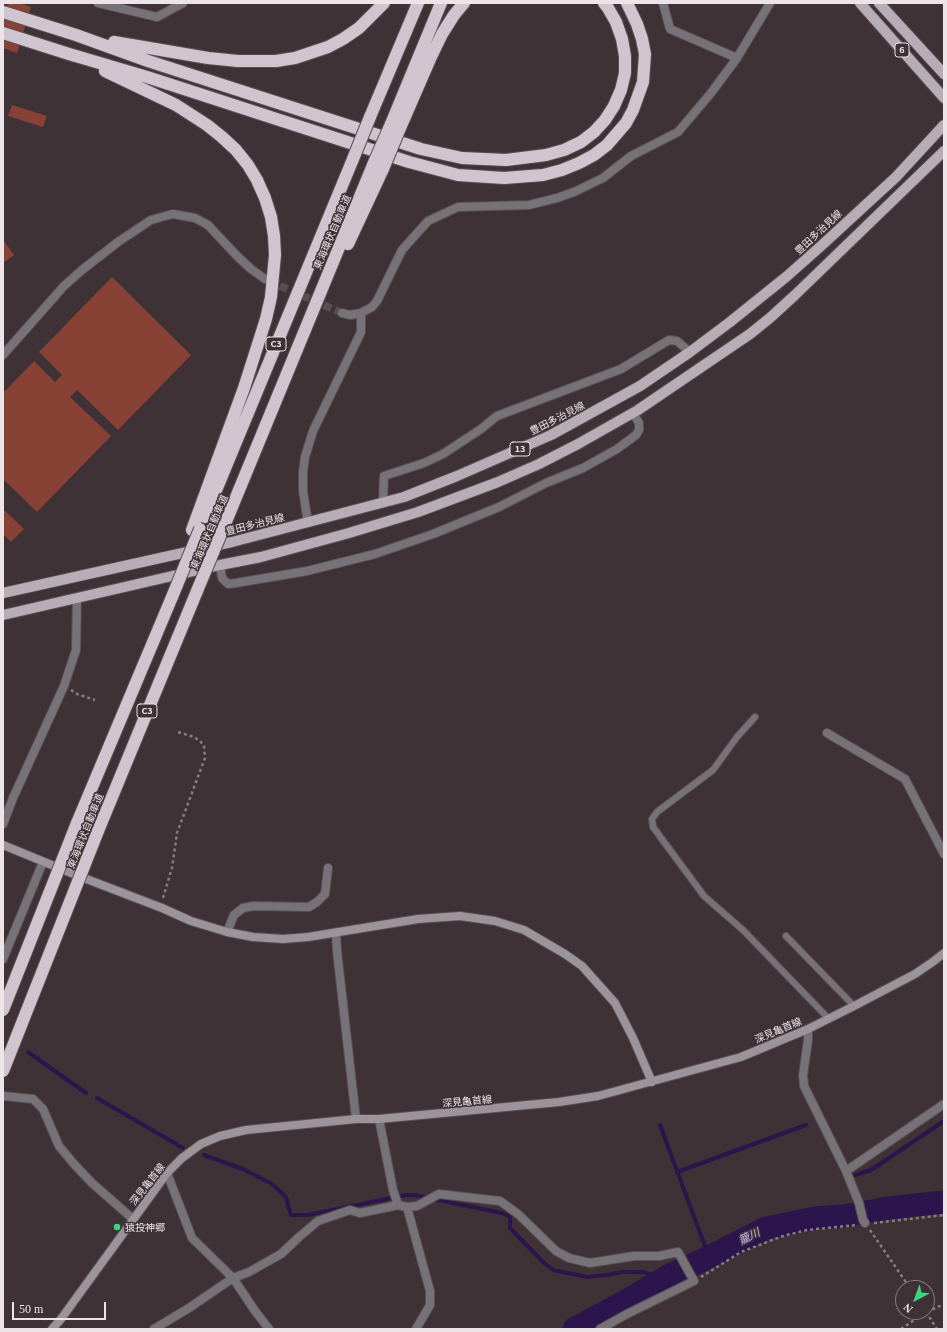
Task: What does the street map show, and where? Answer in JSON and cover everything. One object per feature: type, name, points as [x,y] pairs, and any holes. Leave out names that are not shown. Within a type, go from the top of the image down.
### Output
[{"type":"highway","points":[[76,35],[208,58],[238,61],[276,60],[295,58],[328,47],[359,28],[384,3]]},
{"type":"highway","name":"東海環状自動車道","points":[[3,1010],[77,823],[165,614],[196,529],[418,3]]},
{"type":"highway","name":"東海環状自動車道","points":[[3,1071],[98,831],[325,280],[396,126],[441,3]]},
{"type":"highway","points":[[396,126],[442,34],[454,15],[464,3]]},
{"type":"highway","points":[[3,12],[76,35],[148,61],[421,149],[462,158],[506,160],[546,155],[564,150],[581,142],[594,132],[605,120],[614,106],[621,90],[625,74],[625,56],[622,39],[616,22],[604,3]]},
{"type":"highway","points":[[3,33],[147,77],[433,169],[458,175],[482,177],[523,177],[543,175],[562,170],[594,155],[607,145],[626,123],[634,110],[643,82],[645,54],[637,24],[627,3]]},
{"type":"highway","points":[[69,54],[176,105],[207,125],[222,137],[236,150],[258,180],[271,217],[275,255],[271,297],[266,319],[196,529]]},
{"type":"main road","name":"6","points":[[860,3],[944,98]]},
{"type":"main road","name":"6","points":[[879,3],[944,74]]},
{"type":"main road","name":"豊田多治見線","points":[[3,593],[232,542],[404,497],[457,476],[551,435],[640,386],[690,352],[768,292],[896,177],[944,125]]},
{"type":"main road","name":"13","points":[[3,615],[261,557],[349,533],[446,502],[539,464],[578,444],[633,412],[705,365],[771,317],[944,152]]},
{"type":"main road","points":[[3,845],[191,921],[227,932],[253,937],[283,939],[308,937],[418,919],[460,916],[495,920],[524,930],[565,954],[582,966],[615,1003],[633,1038],[652,1082]]},
{"type":"main road","name":"深見亀首線","points":[[52,1329],[61,1319],[167,1173],[182,1158],[201,1144],[220,1136],[246,1130],[559,1102],[598,1096],[741,1057],[808,1029],[854,1006],[915,974],[944,953]]},
{"type":"street","points":[[98,3],[157,17],[183,3]]},
{"type":"street","points":[[663,3],[670,29],[737,58]]},
{"type":"street","points":[[342,313],[350,315],[361,313],[372,307],[377,301],[402,250],[428,220],[458,207],[529,205],[558,198],[603,178],[630,156],[678,132],[711,93],[737,58],[770,3]]},
{"type":"street","points":[[3,355],[64,286],[118,242],[151,220],[173,214],[195,218],[208,225],[237,256],[264,279]]},
{"type":"street","points":[[308,523],[303,490],[305,456],[313,431],[361,332],[361,313]]},
{"type":"street","points":[[383,502],[384,476],[424,463],[443,454],[481,429],[497,416],[621,369],[670,340],[677,341],[690,352]]},
{"type":"street","points":[[220,565],[222,578],[228,584],[236,583],[307,571],[375,554],[433,534],[499,506],[546,483],[588,466],[617,449],[636,435],[639,430],[639,423],[633,412]]},
{"type":"street","points":[[3,824],[13,798],[64,686],[76,650],[77,598]]},
{"type":"street","points":[[827,733],[905,779],[944,854]]},
{"type":"street","points":[[3,958],[43,862]]},
{"type":"street","points":[[227,932],[234,915],[243,908],[253,906],[309,907],[317,902],[325,894],[328,868]]},
{"type":"street","points":[[336,933],[356,1119]]},
{"type":"street","points":[[808,1029],[803,1075],[804,1086],[846,1171],[859,1203],[864,1222]]},
{"type":"street","points":[[3,1096],[33,1099],[43,1109],[59,1146],[92,1183],[133,1219]]},
{"type":"street","points":[[846,1171],[944,1104]]},
{"type":"street","points":[[379,1119],[397,1203]]},
{"type":"street","points":[[167,1173],[192,1238],[233,1278],[254,1311],[269,1329]]},
{"type":"street","points":[[154,1329],[189,1308],[233,1278],[249,1272],[281,1254],[299,1236],[318,1221],[350,1210],[360,1213],[397,1203],[407,1208],[417,1206],[439,1194],[500,1201],[518,1214],[556,1251],[569,1258],[590,1263],[634,1256],[659,1256],[678,1252],[694,1281],[600,1329]]},
{"type":"street","points":[[407,1208],[430,1291],[430,1305],[416,1329]]},
{"type":"lane","points":[[755,717],[737,737],[713,770],[657,812],[652,819],[653,827],[704,896],[743,930],[828,1018]]},
{"type":"lane","points":[[786,936],[854,1006]]},
{"type":"path","points":[[64,686],[77,694],[95,700]]},
{"type":"path","points":[[162,908],[164,893],[172,868],[177,833],[205,758],[204,746],[200,741],[194,737],[178,732]]},
{"type":"path","points":[[694,1281],[741,1252],[783,1236],[807,1230],[864,1222],[944,1215]]},
{"type":"path","points":[[864,1222],[904,1280]]},
{"type":"path","points":[[902,1329],[915,1320]]},
{"type":"path","points":[[931,1320],[937,1329]]},
{"type":"building","points":[[8,3],[19,3],[31,7],[17,53],[3,48],[3,19]]},
{"type":"building","points":[[12,105],[47,116],[43,127],[8,116]]},
{"type":"building","points":[[3,240],[14,255],[3,263]]},
{"type":"building","points":[[112,277],[191,355],[118,430],[77,390],[70,397],[111,436],[37,512],[3,479],[3,393],[34,361],[55,382],[62,375],[39,352]]},
{"type":"building","points":[[3,509],[24,529],[11,542],[3,534]]},
{"type":"waterway","points":[[28,1052],[86,1093]]},
{"type":"waterway","points":[[97,1098],[183,1148]]},
{"type":"waterway","points":[[855,1175],[871,1170],[944,1121]]},
{"type":"waterway","points":[[660,1125],[709,1257]]},
{"type":"waterway","points":[[677,1172],[806,1125]]},
{"type":"waterway","points":[[204,1155],[245,1170],[272,1184],[286,1197],[291,1215],[308,1215],[406,1195],[414,1195],[502,1213],[510,1217],[510,1228],[543,1262],[553,1270],[587,1277],[623,1272],[644,1272],[662,1279]]},
{"type":"waterway","name":"籠川","points":[[574,1329],[668,1276],[766,1228],[815,1218],[843,1216],[888,1208],[944,1202]]},
{"type":"tunnel","points":[[269,281],[342,313]]},
{"type":"place","name":"猿投神郷","points":[[117,1227]]}]
